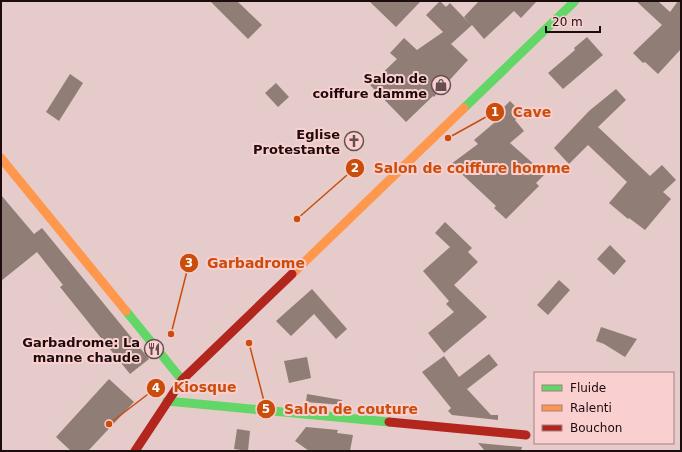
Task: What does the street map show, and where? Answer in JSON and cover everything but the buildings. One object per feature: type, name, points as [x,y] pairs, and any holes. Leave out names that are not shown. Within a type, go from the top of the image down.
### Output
[{"type":"street","points":[[135,451],[182,380],[575,1]]},
{"type":"street","points":[[1,158],[182,380]]},
{"type":"street","points":[[168,401],[526,435]]},
{"type":"traffic: fast","points":[[464,108],[575,1]]},
{"type":"traffic: fast","points":[[126,311],[182,380]]},
{"type":"traffic: fast","points":[[167,401],[389,422]]},
{"type":"traffic: slow","points":[[292,274],[464,108]]},
{"type":"traffic: slow","points":[[1,158],[126,311]]},
{"type":"traffic: jam","points":[[135,451],[182,380],[292,274]]},
{"type":"traffic: jam","points":[[389,422],[526,435]]},
{"type":"place","name":"Salon de coiffure damme","points":[[441,85]]},
{"type":"place","name":"Cave","points":[[448,138]]},
{"type":"place","name":"Eglise Protestante","points":[[354,141]]},
{"type":"place","name":"Salon de coiffure homme","points":[[297,219]]},
{"type":"place","name":"Garbadrome","points":[[171,334]]},
{"type":"place","name":"Salon de couture","points":[[249,343]]},
{"type":"place","name":"Garbadrome: La manne chaude","points":[[154,349]]},
{"type":"place","name":"Kiosque","points":[[109,424]]}]
